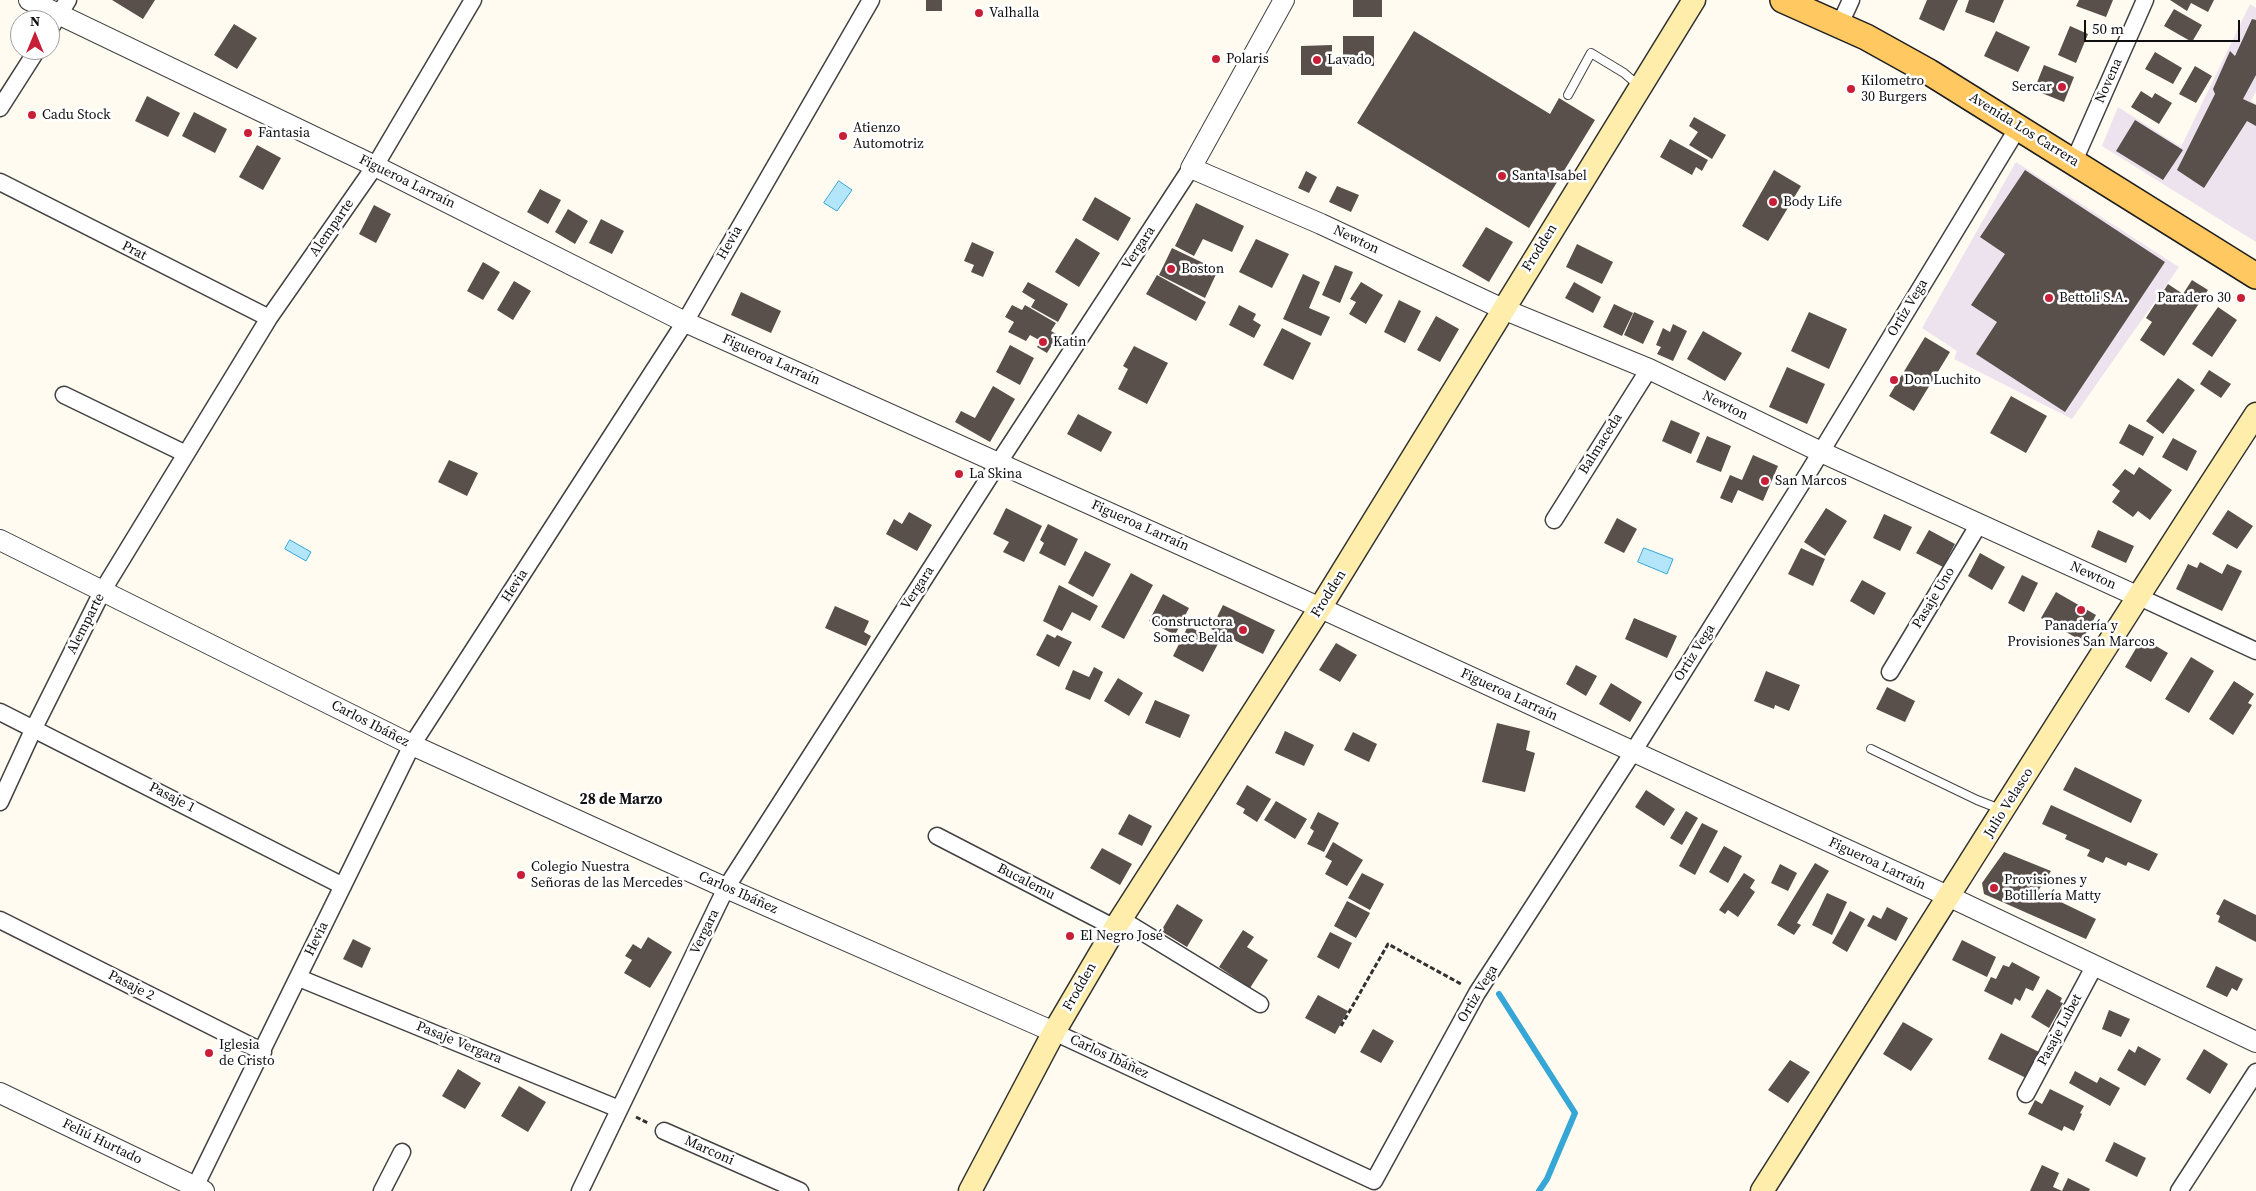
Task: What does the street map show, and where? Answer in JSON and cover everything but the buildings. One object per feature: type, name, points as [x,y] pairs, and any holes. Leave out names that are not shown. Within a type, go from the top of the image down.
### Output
[{"type":"main road","name":"Frodden","points":[[970,1191],[1054,1032],[1118,923],[1320,608],[1694,0]]},
{"type":"main road","name":"Avenida Los Carrera","points":[[1783,0],[1840,24],[1893,51],[2019,126],[2256,276]]},
{"type":"main road","name":"Julio Velasco","points":[[1762,1191],[2005,810],[2137,596],[2256,414]]},
{"type":"street","name":"Figueroa Larraín","points":[[30,0],[51,10]]},
{"type":"street","name":"Alemparte","points":[[0,802],[34,728],[103,590],[269,318],[375,166],[473,0]]},
{"type":"street","name":"Hevia","points":[[198,1190],[412,745],[685,322],[871,0]]},
{"type":"street","name":"Vergara","points":[[580,1191],[726,888],[999,462],[1191,168],[1284,0]]},
{"type":"street","points":[[1840,24],[1851,0]]},
{"type":"street","name":"Novena","points":[[2074,161],[2145,0]]},
{"type":"street","name":"Figueroa Larraín","points":[[60,14],[375,166],[685,322],[1320,608],[1950,897],[2256,1042]]},
{"type":"street","points":[[0,108],[31,60]]},
{"type":"street","name":"Ortiz Vega","points":[[1374,1181],[1477,993],[1633,752],[1821,452],[2019,126]]},
{"type":"street","name":"Newton","points":[[1191,168],[1321,224],[1503,309],[1649,369],[1821,452],[2256,652]]},
{"type":"street","name":"Prat","points":[[0,182],[269,318]]},
{"type":"street","name":"Balmaceda","points":[[1554,520],[1649,369]]},
{"type":"street","points":[[64,395],[186,454]]},
{"type":"street","name":"Pasaje Uno","points":[[1890,672],[1979,524]]},
{"type":"street","name":"Carlos Ibáñez","points":[[0,540],[412,745],[726,888],[1054,1032],[1374,1181]]},
{"type":"street","name":"Pasaje 1","points":[[0,712],[343,886]]},
{"type":"street","name":"Bucalemu","points":[[937,836],[1118,923],[1260,1004]]},
{"type":"street","name":"Pasaje 2","points":[[0,920],[263,1052]]},
{"type":"street","name":"Pasaje Lubet","points":[[2026,1094],[2095,965]]},
{"type":"street","name":"Pasaje Vergara","points":[[299,978],[619,1109]]},
{"type":"street","points":[[2179,1191],[2256,1072]]},
{"type":"street","name":"Feliú Hurtado","points":[[0,1093],[198,1190]]},
{"type":"street","name":"Marconi","points":[[664,1131],[800,1191]]},
{"type":"street","points":[[382,1191],[402,1152]]},
{"type":"lane","points":[[1568,95],[1591,54],[1624,73],[1640,86]]},
{"type":"lane","points":[[1872,749],[1977,800],[2005,810]]},
{"type":"path","points":[[1341,1026],[1388,944],[1477,993]]},
{"type":"path","points":[[619,1109],[664,1131]]},
{"type":"shaded area","points":[[2250,4],[2256,8],[2256,91],[2251,101],[2256,104],[2256,242],[2102,146],[2118,107],[2181,147]]},
{"type":"shaded area","name":"Bettoli S.A.","points":[[2016,162],[2179,267],[2072,419],[1954,359],[1957,351],[1922,328]]},
{"type":"water","points":[[839,181],[852,190],[837,211],[824,203]]},
{"type":"water","points":[[290,540],[311,552],[306,561],[285,549]]},
{"type":"water","points":[[1644,548],[1673,559],[1667,574],[1638,562]]},
{"type":"waterway","points":[[1499,994],[1575,1113],[1547,1179],[1539,1191]]},
{"type":"place","name":"Valhalla","points":[[979,13]]},
{"type":"place","name":"Polaris","points":[[1216,59]]},
{"type":"place","name":"Lavado","points":[[1317,60]]},
{"type":"place","name":"Sercar","points":[[2062,87]]},
{"type":"place","name":"Kilometro 30 Burgers","points":[[1851,89]]},
{"type":"place","name":"Cadu Stock","points":[[32,115]]},
{"type":"place","name":"Fantasia","points":[[248,133]]},
{"type":"place","name":"Atienzo Automotriz","points":[[843,136]]},
{"type":"place","name":"Santa Isabel","points":[[1502,176]]},
{"type":"place","name":"Body Life","points":[[1773,202]]},
{"type":"place","name":"Boston","points":[[1171,269]]},
{"type":"place","name":"Bettoli S.A.","points":[[2049,298]]},
{"type":"place","name":"Paradero 30","points":[[2241,298]]},
{"type":"place","name":"Katin","points":[[1043,342]]},
{"type":"place","name":"Don Luchito","points":[[1894,380]]},
{"type":"place","name":"La Skina","points":[[959,474]]},
{"type":"place","name":"San Marcos","points":[[1765,481]]},
{"type":"place","name":"Panadería y Provisiones San Marcos","points":[[2081,610]]},
{"type":"place","name":"Constructora Somec Belda","points":[[1243,630]]},
{"type":"place","name":"Colegio Nuestra Señoras de las Mercedes","points":[[521,875]]},
{"type":"place","name":"Provisiones y Botillería Matty","points":[[1994,888]]},
{"type":"place","name":"El Negro José","points":[[1070,936]]},
{"type":"place","name":"Iglesia de Cristo","points":[[209,1053]]},
{"type":"district","name":"28 de Marzo","points":[[621,800]]}]
